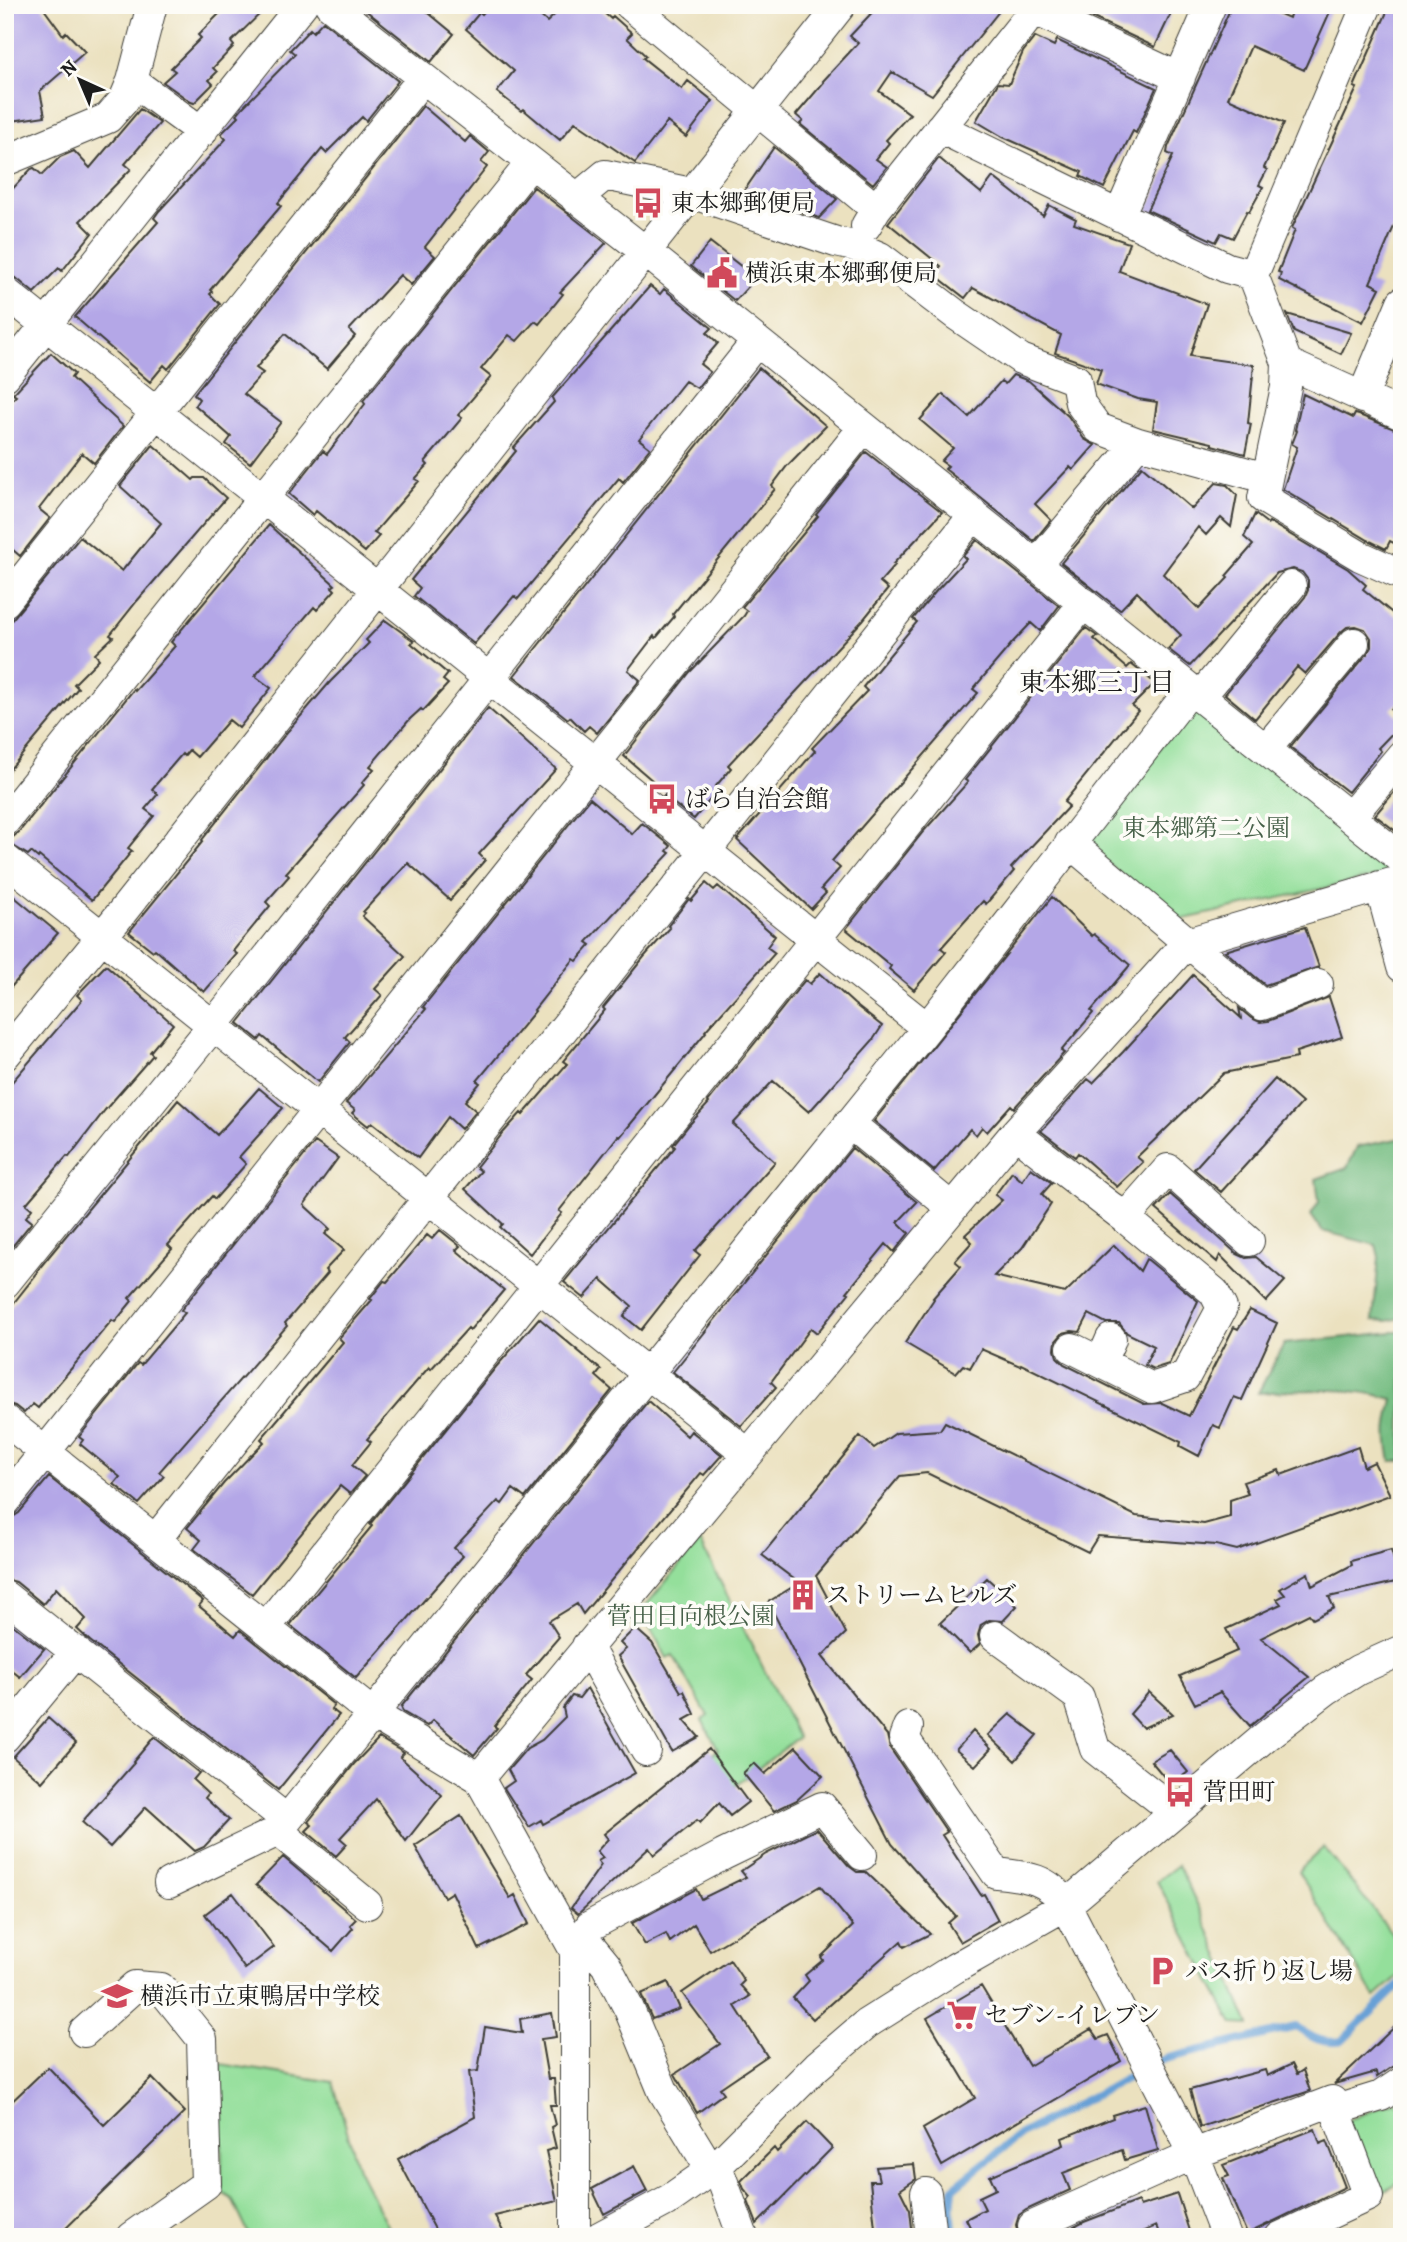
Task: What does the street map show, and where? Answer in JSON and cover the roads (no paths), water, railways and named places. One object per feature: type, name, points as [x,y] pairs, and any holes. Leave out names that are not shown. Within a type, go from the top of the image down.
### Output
[{"type":"street","points":[[5,161],[108,118],[124,100],[132,81],[152,5]]},
{"type":"street","points":[[5,376],[302,5]]},
{"type":"street","points":[[330,5],[646,252],[1402,859]]},
{"type":"street","points":[[5,1055],[841,5]]},
{"type":"street","points":[[1119,216],[1211,5]]},
{"type":"street","points":[[1367,5],[1253,275],[1287,363],[1286,387],[1263,498],[1360,556],[1402,575]]},
{"type":"street","points":[[855,246],[876,209],[1036,7],[1180,78]]},
{"type":"street","points":[[638,8],[876,209]]},
{"type":"street","points":[[5,602],[423,78]]},
{"type":"street","points":[[132,81],[202,132]]},
{"type":"street","points":[[940,128],[1227,268],[1253,275]]},
{"type":"street","points":[[5,821],[531,163]]},
{"type":"street","points":[[576,199],[605,175],[691,193],[855,246],[880,257],[955,314],[1021,359],[1076,380],[1080,403],[1098,428],[1138,443],[1266,478]]},
{"type":"street","points":[[5,292],[927,1028]]},
{"type":"street","points":[[1362,398],[1402,302]]},
{"type":"street","points":[[5,1283],[757,341]]},
{"type":"street","points":[[1287,363],[1402,415]]},
{"type":"street","points":[[5,1502],[864,427]]},
{"type":"street","points":[[1035,565],[1138,443]]},
{"type":"street","points":[[156,1539],[974,515]]},
{"type":"street","points":[[169,1883],[283,1826],[927,1028],[1070,843],[1195,693],[1291,586]]},
{"type":"street","points":[[266,1627],[1084,603]]},
{"type":"street","points":[[1266,749],[1354,643]]},
{"type":"street","points":[[1350,817],[1402,755]]},
{"type":"street","points":[[1070,843],[1262,1005],[1318,984]]},
{"type":"street","points":[[5,859],[747,1453]]},
{"type":"street","points":[[479,1778],[1015,1133],[1187,943],[1391,883],[1402,967]]},
{"type":"street","points":[[849,1123],[952,1208]]},
{"type":"street","points":[[1015,1133],[1125,1218],[1214,1292],[1222,1308],[1185,1377],[1152,1388],[1106,1351],[1072,1348]]},
{"type":"street","points":[[1125,1218],[1168,1168],[1249,1241]]},
{"type":"street","points":[[5,1420],[373,1714],[479,1778],[579,1944],[606,1965],[629,2009],[663,2091],[714,2168],[743,2237]]},
{"type":"street","points":[[5,1595],[76,1651],[283,1826],[367,1904]]},
{"type":"street","points":[[995,1636],[1079,1697],[1095,1749],[1175,1812]]},
{"type":"street","points":[[587,1646],[646,1751]]},
{"type":"street","points":[[599,2237],[670,2199],[714,2168],[817,2066],[866,2024],[955,1968],[1066,1905],[1175,1812],[1326,1690],[1358,1670],[1402,1650]]},
{"type":"street","points":[[5,1737],[76,1651]]},
{"type":"street","points":[[908,1727],[904,1738],[996,1873],[1028,1877],[1057,1891],[1066,1905],[1194,2154],[1226,2237]]},
{"type":"street","points":[[575,2237],[579,1944],[590,1926],[723,1855],[822,1807],[863,1855]]},
{"type":"street","points":[[83,2032],[135,1986],[161,1989],[202,2039],[206,2184],[131,2237]]},
{"type":"street","points":[[1336,2110],[1381,2096],[1402,2082]]},
{"type":"street","points":[[1038,2237],[1033,2226],[1194,2154],[1332,2101],[1368,2196],[1328,2226],[1280,2237]]},
{"type":"street","points":[[926,2193],[931,2237]]},
{"type":"waterway","points":[[1154,2064],[1296,2027],[1323,2041],[1342,2041],[1402,1982]]},
{"type":"waterway","points":[[954,2237],[951,2209],[953,2188],[1021,2134],[1143,2070]]},
{"type":"place","name":"東本郷郵便局","points":[[648,203]]},
{"type":"place","name":"横浜東本郷郵便局","points":[[722,273]]},
{"type":"place","name":"ばら自治会館","points":[[662,799]]},
{"type":"place","name":"ストリームヒルズ","points":[[803,1595]]},
{"type":"place","name":"菅田町","points":[[1180,1792]]},
{"type":"place","name":"バス折り返し場","points":[[1162,1971]]},
{"type":"place","name":"横浜市立東鴨居中学校","points":[[117,1996]]},
{"type":"place","name":"セブン-イレブン","points":[[962,2015]]},
{"type":"district","name":"東本郷三丁目","points":[[1097,682]]},
{"type":"park label","name":"東本郷第二公園","points":[[1206,828]]},
{"type":"park label","name":"菅田日向根公園","points":[[691,1616]]}]
